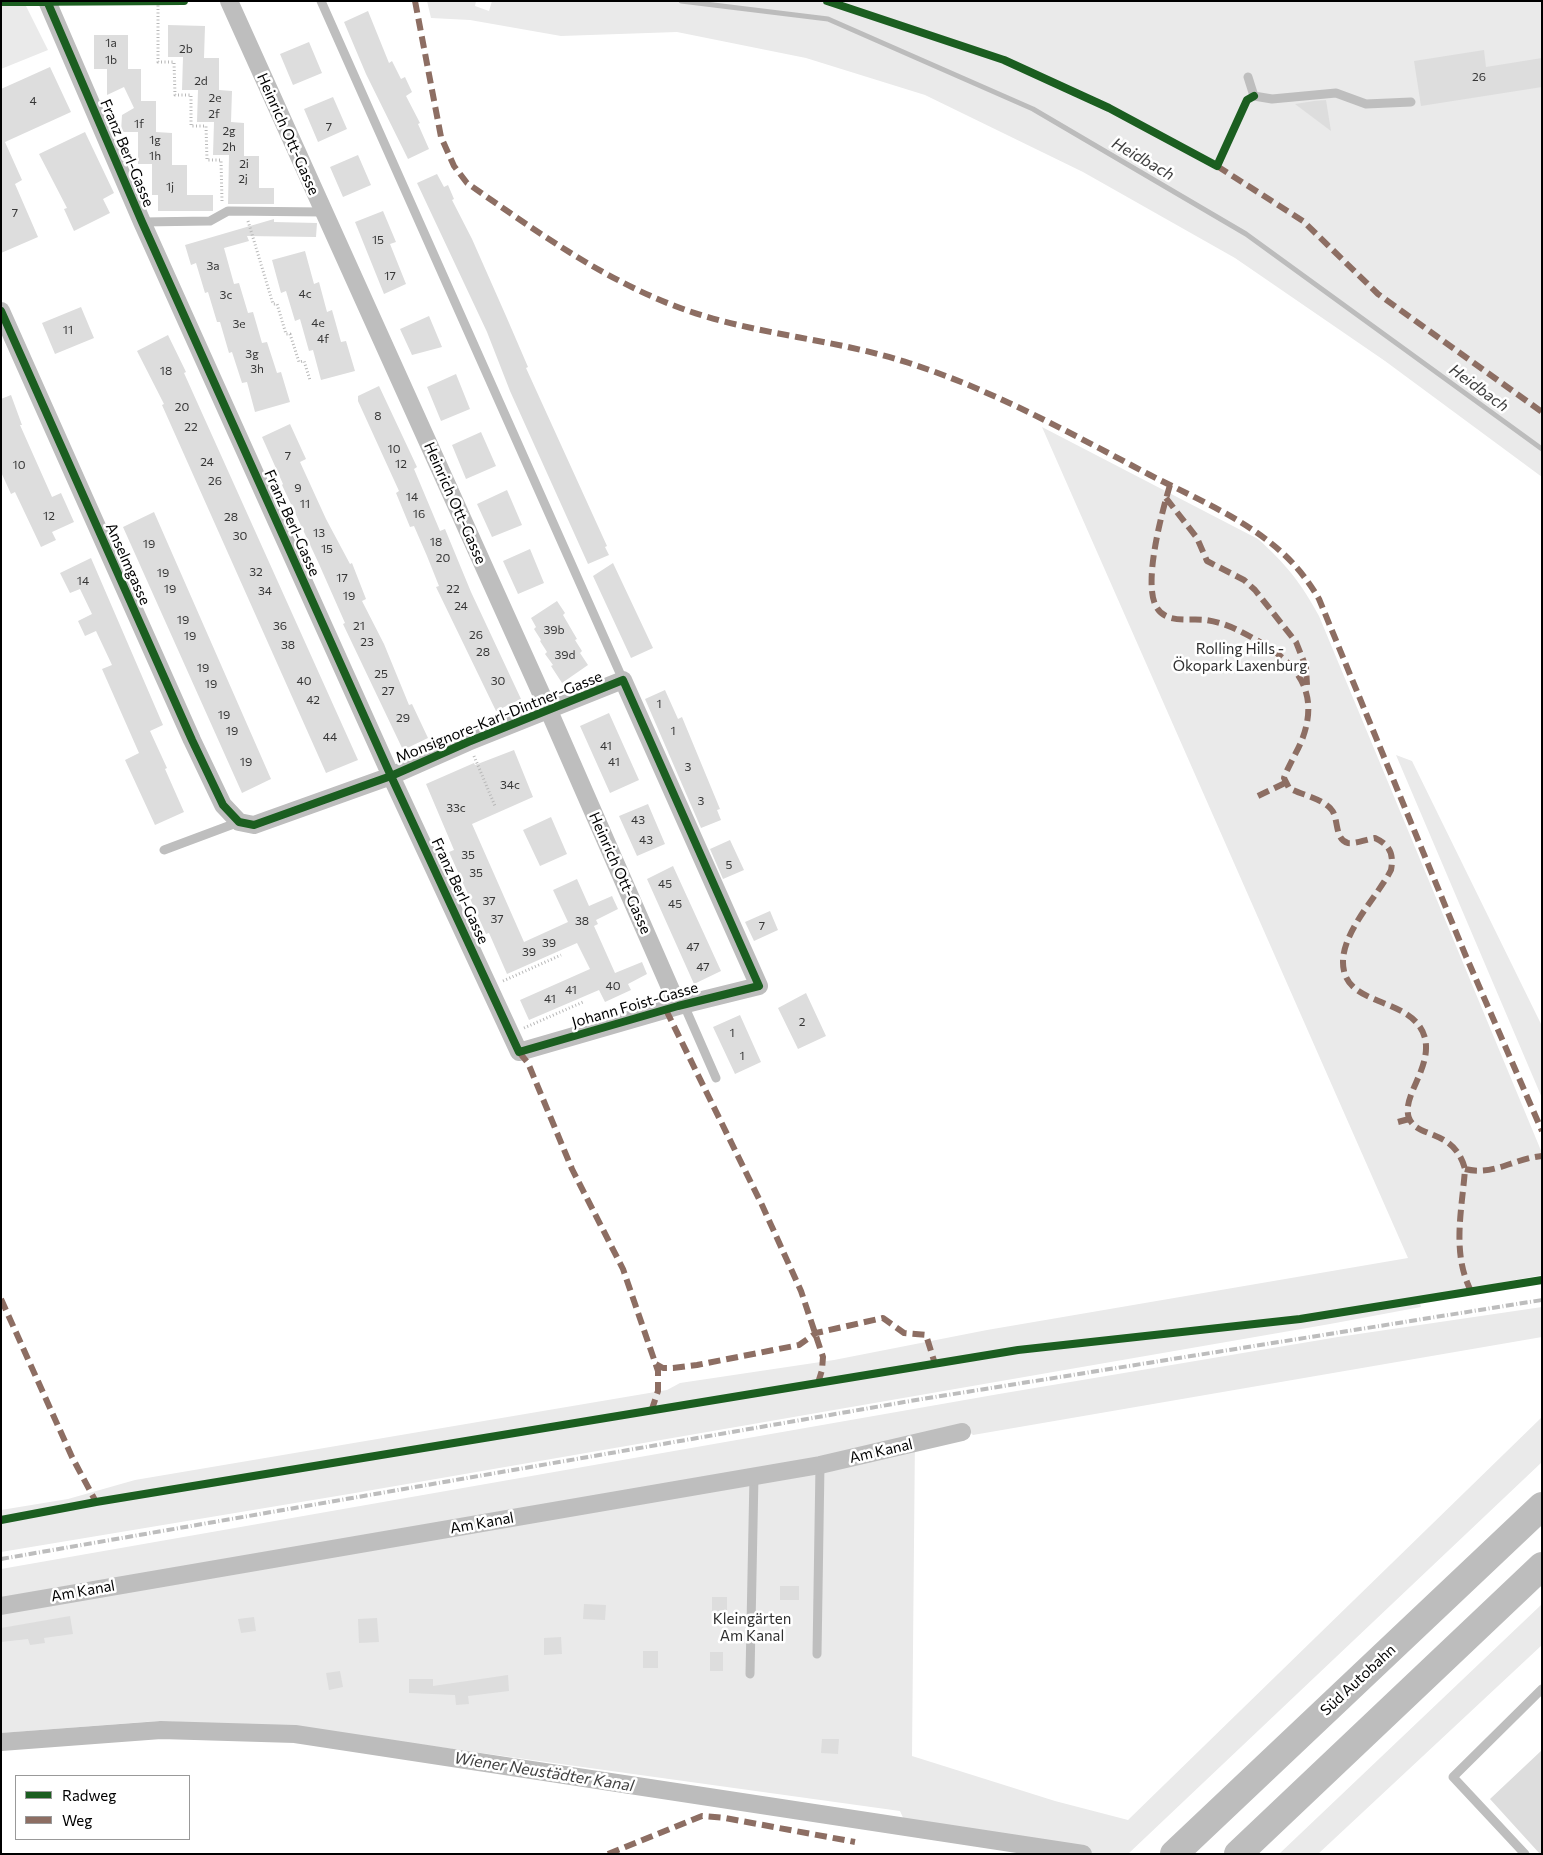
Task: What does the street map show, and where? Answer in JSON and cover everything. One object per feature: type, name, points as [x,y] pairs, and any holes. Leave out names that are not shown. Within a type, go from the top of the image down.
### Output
[{"type":"highway","name":"Süd Autobahn","points":[[1174,1854],[1542,1506]]},
{"type":"highway","points":[[1238,1854],[1542,1566]]},
{"type":"street","name":"Franz Berl-Gasse","points":[[47,1],[142,222],[391,776],[519,1052]]},
{"type":"street","name":"Heinrich Ott-Gasse","points":[[229,1],[681,1006]]},
{"type":"street","name":"Anselmgasse","points":[[1,311],[192,740],[223,805],[239,822]]},
{"type":"street","name":"Monsignore-Karl-Dintner-Gasse","points":[[239,822],[254,825],[391,776],[468,742],[623,680],[759,986]]},
{"type":"street","name":"Johann Foist-Gasse","points":[[519,1052],[759,986]]},
{"type":"street","name":"Am Kanal","points":[[1,1606],[820,1465],[962,1432]]},
{"type":"lane","points":[[321,1],[623,680]]},
{"type":"lane","points":[[1248,77],[1254,96],[1272,99],[1336,93],[1366,104],[1411,102]]},
{"type":"lane","points":[[142,222],[210,221],[228,211],[323,212]]},
{"type":"lane","points":[[164,850],[239,822]]},
{"type":"lane","points":[[681,1006],[716,1078]]},
{"type":"lane","points":[[817,1654],[820,1465]]},
{"type":"lane","points":[[750,1674],[754,1476]]},
{"type":"lane","points":[[1525,1854],[1453,1777],[1542,1690]]},
{"type":"path","points":[[148,2],[166,2]]},
{"type":"path","points":[[158,2],[158,62],[174,62],[175,95],[191,95],[191,126],[206,126],[207,160],[221,160],[222,214]]},
{"type":"path","points":[[246,211],[273,304],[277,304],[286,334],[290,334],[299,362],[304,362],[310,380]]},
{"type":"path","points":[[468,742],[495,806]]},
{"type":"path","points":[[489,987],[561,955]]},
{"type":"path","points":[[510,1032],[530,1027],[583,1002]]},
{"type":"green space","points":[[427,1],[476,1],[475,6],[489,11],[492,1],[1542,1],[1542,477],[1385,361],[1235,258],[1083,172],[925,95],[806,58],[677,32],[561,36],[470,20],[431,18]]},
{"type":"green space","points":[[1,5],[26,6],[48,50],[1,69]]},
{"type":"green space","name":"Rolling Hills - Ökopark Laxenburg","points":[[1042,427],[1258,539],[1292,574],[1312,604],[1319,616],[1542,1153],[1542,1275],[1419,1298],[1421,1307],[1330,1324],[355,1493],[1,1552],[1,1510],[68,1499],[135,1480],[667,1390],[680,1383],[834,1360],[987,1330],[1408,1258]]},
{"type":"green space","points":[[1396,755],[1412,761],[1542,1026],[1542,1098]]},
{"type":"green space","name":"Kleingärten Am Kanal","points":[[1542,1307],[1542,1337],[973,1435],[964,1427],[915,1436],[912,1756],[1055,1801],[1128,1820],[1542,1417],[1542,1462],[1128,1854],[1031,1854],[911,1835],[900,1811],[294,1727],[158,1721],[1,1733],[1,1569],[999,1394],[1338,1337]]},
{"type":"green space","points":[[1542,1604],[1542,1645],[1318,1854],[1279,1854]]},
{"type":"building","points":[[368,11],[389,63],[392,61],[401,79],[405,77],[412,92],[406,96],[420,123],[418,124],[429,149],[408,159],[366,74],[344,22]]},
{"type":"building","points":[[168,25],[205,26],[204,58],[219,58],[219,90],[232,91],[231,122],[244,123],[244,156],[259,156],[259,188],[274,188],[274,204],[228,204],[229,155],[213,155],[214,122],[197,122],[198,90],[182,90],[183,57],[168,57]]},
{"type":"building","points":[[94,35],[128,35],[128,69],[141,69],[141,101],[156,101],[156,132],[172,133],[172,165],[187,165],[187,195],[213,195],[213,211],[158,211],[158,195],[152,195],[152,164],[138,164],[138,132],[121,132],[122,115],[134,108],[124,87],[107,95],[107,69],[94,69]]},
{"type":"building","points":[[309,42],[322,73],[293,85],[280,54]]},
{"type":"building","points":[[1484,50],[1486,67],[1542,58],[1542,87],[1421,106],[1414,61]]},
{"type":"building","points":[[50,67],[71,112],[5,142],[22,180],[15,184],[38,237],[1,253],[1,89]]},
{"type":"building","points":[[333,97],[347,129],[318,142],[304,109]]},
{"type":"building","points":[[1326,100],[1331,131],[1295,104]]},
{"type":"building","points":[[85,132],[114,193],[103,199],[110,213],[74,231],[64,209],[67,208],[39,154]]},
{"type":"building","points":[[358,155],[371,185],[343,197],[330,167]]},
{"type":"building","points":[[437,174],[444,187],[448,185],[454,199],[452,200],[472,239],[528,367],[526,368],[607,546],[605,547],[609,555],[588,564],[510,391],[487,332],[417,183]]},
{"type":"building","points":[[383,211],[396,242],[390,244],[406,284],[384,294],[355,222]]},
{"type":"building","points":[[274,219],[274,222],[317,223],[316,237],[247,236],[249,241],[224,248],[234,284],[239,283],[248,313],[253,312],[262,343],[267,342],[277,373],[281,372],[290,402],[255,412],[247,382],[242,383],[232,352],[229,353],[220,322],[217,322],[208,292],[205,293],[196,263],[191,265],[185,245]]},
{"type":"building","points":[[305,251],[314,284],[319,282],[327,312],[332,310],[341,342],[346,341],[355,371],[321,380],[313,350],[309,351],[300,319],[295,321],[286,291],[281,293],[272,260]]},
{"type":"building","points":[[81,307],[94,338],[55,354],[42,323]]},
{"type":"building","points":[[429,316],[442,347],[412,355],[400,329]]},
{"type":"building","points":[[168,335],[358,760],[326,773],[162,405],[164,404],[137,351]]},
{"type":"building","points":[[456,374],[470,409],[441,421],[427,387]]},
{"type":"building","points":[[379,386],[417,467],[414,469],[440,531],[445,529],[471,592],[521,699],[496,711],[436,587],[439,586],[427,556],[414,526],[410,527],[396,493],[399,491],[358,401],[358,396]]},
{"type":"building","points":[[11,395],[22,425],[20,425],[52,497],[61,493],[74,522],[52,532],[56,540],[41,547],[15,492],[11,494],[1,472],[1,399]]},
{"type":"building","points":[[290,424],[306,459],[300,462],[326,519],[350,564],[352,563],[366,599],[362,601],[384,644],[409,705],[412,704],[428,738],[403,750],[343,624],[345,623],[262,437]]},
{"type":"building","points":[[481,432],[496,466],[466,479],[452,445]]},
{"type":"building","points":[[507,490],[522,525],[492,537],[477,504]]},
{"type":"building","points":[[154,512],[271,779],[242,793],[123,527]]},
{"type":"building","points":[[530,549],[544,583],[518,594],[503,561]]},
{"type":"building","points":[[91,558],[163,725],[150,731],[184,812],[155,825],[125,760],[139,753],[102,669],[112,665],[96,631],[85,636],[78,621],[92,614],[80,589],[70,593],[60,573]]},
{"type":"building","points":[[613,563],[653,648],[631,658],[593,576]]},
{"type":"building","points":[[557,601],[577,639],[575,640],[582,651],[580,653],[588,665],[562,683],[545,654],[547,652],[534,629],[536,627],[531,618]]},
{"type":"building","points":[[665,690],[678,719],[682,717],[720,809],[717,810],[721,820],[701,828],[645,699]]},
{"type":"building","points":[[609,713],[639,780],[610,793],[580,726]]},
{"type":"building","points":[[514,750],[533,797],[472,824],[524,942],[568,922],[553,890],[577,879],[589,906],[612,896],[618,909],[596,920],[598,924],[594,926],[615,973],[642,962],[647,974],[628,984],[631,990],[605,1002],[599,990],[529,1020],[520,1000],[590,969],[577,943],[507,974],[489,933],[486,934],[449,852],[454,850],[426,784],[474,763],[475,765]]},
{"type":"building","points":[[648,804],[665,844],[637,856],[619,816]]},
{"type":"building","points":[[551,817],[567,854],[540,866],[523,830]]},
{"type":"building","points":[[730,840],[744,870],[723,879],[710,849]]},
{"type":"building","points":[[673,866],[721,971],[694,984],[647,879]]},
{"type":"building","points":[[770,911],[778,930],[754,941],[745,922]]},
{"type":"building","points":[[806,993],[826,1036],[798,1049],[778,1008]]},
{"type":"building","points":[[740,1015],[761,1062],[735,1074],[713,1027]]},
{"type":"building","points":[[780,1586],[799,1586],[799,1600],[780,1600]]},
{"type":"building","points":[[712,1597],[727,1597],[727,1614],[712,1614]]},
{"type":"building","points":[[584,1604],[606,1605],[605,1620],[583,1619]]},
{"type":"building","points":[[70,1616],[73,1634],[44,1638],[45,1643],[30,1645],[28,1639],[1,1642],[1,1628]]},
{"type":"building","points":[[254,1617],[256,1631],[241,1633],[238,1619]]},
{"type":"building","points":[[377,1618],[379,1642],[359,1643],[358,1619]]},
{"type":"building","points":[[561,1637],[562,1654],[544,1655],[544,1638]]},
{"type":"building","points":[[643,1651],[658,1651],[658,1668],[643,1668]]},
{"type":"building","points":[[710,1652],[723,1652],[723,1671],[710,1671]]},
{"type":"building","points":[[340,1671],[343,1687],[329,1690],[326,1673]]},
{"type":"building","points":[[508,1675],[509,1691],[468,1696],[469,1704],[456,1705],[455,1695],[409,1693],[409,1679],[433,1679],[433,1686]]},
{"type":"building","points":[[822,1739],[839,1739],[838,1754],[821,1753]]},
{"type":"building","points":[[1542,1750],[1542,1854],[1540,1854],[1490,1799]]},
{"type":"waterway","name":"Heidbach","points":[[681,1],[828,19],[1033,109],[1246,234],[1542,449]]},
{"type":"waterway","name":"Wiener Neustädter Kanal","points":[[1,1742],[161,1730],[295,1734],[1083,1854]]},
{"type":"railway","points":[[1,1559],[916,1400],[1542,1300]]},
{"type":"marked path","points":[[415,1],[441,137],[454,166],[467,183],[567,251],[647,294],[703,316],[851,348],[909,363],[1002,399],[1213,506],[1244,524],[1272,544],[1292,562],[1319,599],[1465,954],[1542,1131]]},
{"type":"marked path","points":[[1217,166],[1303,221],[1378,294],[1542,412]]},
{"type":"marked path","points":[[1170,485],[1162,512],[1152,566],[1153,597],[1157,608],[1161,613],[1173,618],[1214,621],[1229,626],[1265,645],[1288,663],[1303,684],[1307,695],[1308,708],[1303,737],[1284,778],[1289,788],[1327,805],[1335,817],[1339,833],[1344,841],[1351,843],[1375,838],[1390,851],[1392,859],[1391,870],[1352,931],[1343,958],[1344,971],[1349,983],[1358,991],[1409,1016],[1419,1025],[1425,1038],[1424,1060],[1409,1101],[1409,1118],[1413,1125],[1445,1140],[1453,1147],[1460,1156],[1465,1169],[1460,1216],[1460,1248],[1462,1263],[1472,1293]]},
{"type":"marked path","points":[[1166,498],[1197,538],[1207,561],[1244,580],[1255,590],[1296,642],[1306,667],[1307,685]]},
{"type":"marked path","points":[[1258,796],[1285,783]]},
{"type":"marked path","points":[[666,1010],[762,1205],[801,1291],[823,1357],[818,1383]]},
{"type":"marked path","points":[[519,1052],[528,1063],[572,1169],[623,1269],[658,1371],[658,1391],[652,1409]]},
{"type":"marked path","points":[[1398,1122],[1409,1119]]},
{"type":"marked path","points":[[1465,1169],[1475,1171],[1494,1169],[1542,1156]]},
{"type":"marked path","points":[[1,1299],[72,1457],[96,1502]]},
{"type":"marked path","points":[[656,1364],[663,1368],[697,1365],[799,1345],[816,1333],[883,1318],[904,1333],[926,1335],[935,1364]]},
{"type":"marked path","points":[[608,1854],[702,1816],[725,1818],[855,1842]]},
{"type":"cycle path","points":[[1,311],[192,740],[223,805],[239,822],[254,825],[391,776],[468,742],[623,680],[759,986],[678,1006],[519,1052],[391,776],[142,222],[47,1]]},
{"type":"cycle path","points":[[1,2],[184,1]]},
{"type":"cycle path","points":[[827,1],[1004,60],[1109,108],[1217,166],[1247,100],[1254,96]]},
{"type":"cycle path","points":[[1,1520],[96,1502],[1018,1350],[1300,1319],[1542,1280]]}]
